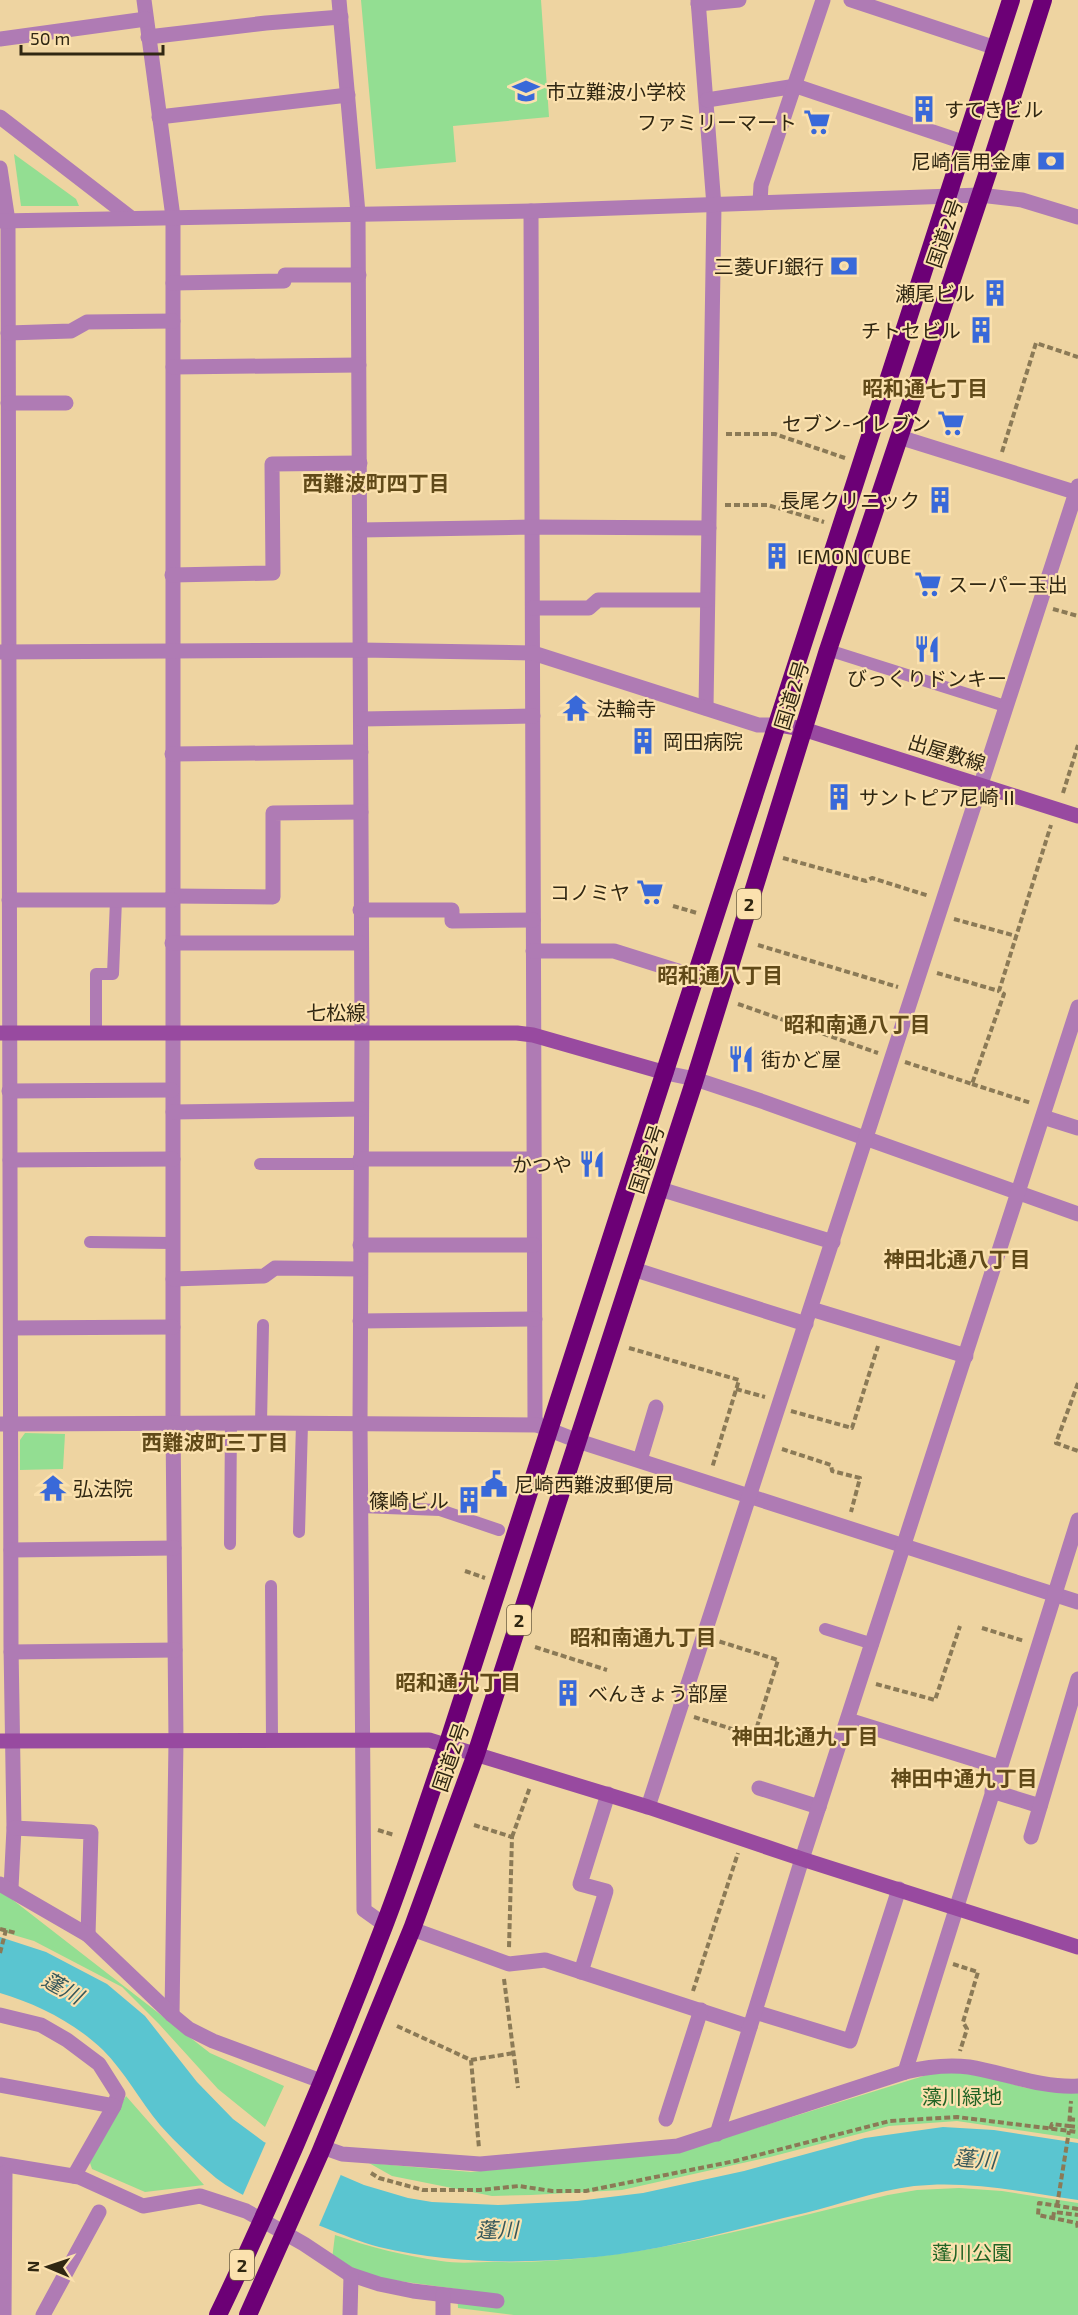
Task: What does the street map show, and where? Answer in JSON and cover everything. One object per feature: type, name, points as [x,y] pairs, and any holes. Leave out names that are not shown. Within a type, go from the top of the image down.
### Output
[{"type":"highway","name":"国道2号","points":[[219,2315],[296,2143],[385,1925],[447,1746],[543,1428],[666,1073],[1011,0]]},
{"type":"highway","name":"国道2号","points":[[248,2315],[321,2150],[412,1929],[476,1754],[695,1080],[828,650],[1043,0]]},
{"type":"street","points":[[144,0],[173,217],[172,943],[174,1034],[172,1112],[176,1741],[172,2015]]},
{"type":"street","points":[[339,0],[358,213],[359,275],[362,1032],[360,1507],[364,1910],[385,1925]]},
{"type":"street","points":[[705,708],[714,206],[698,2],[739,0]]},
{"type":"street","points":[[760,202],[761,185],[824,0]]},
{"type":"street","points":[[851,0],[996,48]]},
{"type":"street","points":[[148,37],[341,17]]},
{"type":"street","points":[[0,39],[146,20]]},
{"type":"street","points":[[707,100],[795,86],[966,143]]},
{"type":"street","points":[[159,117],[348,95]]},
{"type":"street","points":[[0,117],[131,218]]},
{"type":"street","points":[[0,168],[8,333],[4,364],[8,403],[4,538],[4,845],[9,900],[4,947],[4,1033],[9,1091],[5,1117],[10,1160],[5,1203],[5,1280],[11,1328],[6,1424],[6,1482],[11,1550],[5,1568],[6,1741],[14,1828],[5,1886],[88,1935],[189,2029],[213,2041],[321,2081]]},
{"type":"street","points":[[4,221],[531,211],[980,195],[1022,200],[1078,217]]},
{"type":"street","points":[[531,211],[534,1319],[535,1418],[543,1428]]},
{"type":"street","points":[[173,283],[285,281],[285,274],[359,275]]},
{"type":"street","points":[[8,333],[71,331],[87,322],[172,321]]},
{"type":"street","points":[[172,367],[359,365]]},
{"type":"street","points":[[8,403],[66,403]]},
{"type":"street","points":[[648,1807],[893,1058],[1005,706],[1077,491],[899,437]]},
{"type":"street","points":[[172,575],[273,573],[272,464],[360,463]]},
{"type":"street","points":[[360,530],[533,527],[709,528]]},
{"type":"street","points":[[533,608],[589,608],[598,600],[707,600]]},
{"type":"street","points":[[4,652],[361,650],[533,652],[758,725],[779,725]]},
{"type":"street","points":[[361,719],[533,716]]},
{"type":"street","name":"出屋敷線","points":[[779,725],[803,729],[1078,816]]},
{"type":"street","points":[[172,754],[361,752]]},
{"type":"street","points":[[9,900],[273,897],[273,813],[361,812]]},
{"type":"street","points":[[360,910],[452,910],[452,921],[533,920]]},
{"type":"street","points":[[172,943],[360,943]]},
{"type":"street","points":[[533,951],[614,951],[697,977]]},
{"type":"street","points":[[717,2134],[802,1859],[1078,1007]]},
{"type":"street","name":"七松線","points":[[4,1033],[499,1032],[533,1035],[666,1073]]},
{"type":"street","points":[[666,1073],[695,1080],[867,1138],[1078,1214]]},
{"type":"street","points":[[9,1091],[172,1090]]},
{"type":"street","points":[[172,1112],[360,1109]]},
{"type":"street","points":[[1044,1112],[1078,1128]]},
{"type":"street","points":[[10,1160],[173,1159]]},
{"type":"street","points":[[360,1162],[534,1159]]},
{"type":"street","points":[[660,1189],[833,1242]]},
{"type":"street","points":[[360,1245],[534,1245]]},
{"type":"street","points":[[173,1279],[264,1276],[274,1268],[360,1269]]},
{"type":"street","points":[[633,1269],[809,1317],[883,1331],[966,1356]]},
{"type":"street","points":[[360,1321],[534,1319]]},
{"type":"street","points":[[11,1328],[173,1327]]},
{"type":"street","points":[[640,1460],[656,1407]]},
{"type":"street","points":[[6,1424],[261,1423],[543,1428],[1078,1602]]},
{"type":"street","points":[[905,2072],[1078,1520]]},
{"type":"street","points":[[11,1550],[174,1548]]},
{"type":"street","points":[[7,1648],[175,1650]]},
{"type":"street","points":[[1031,1837],[1078,1679]]},
{"type":"street","points":[[848,1720],[999,1767]]},
{"type":"street","points":[[6,1741],[429,1740],[608,1794],[1078,1947]]},
{"type":"street","points":[[759,1788],[819,1807]]},
{"type":"street","points":[[992,1791],[1040,1806]]},
{"type":"street","points":[[581,1972],[606,1891],[580,1884],[608,1794]]},
{"type":"street","points":[[14,1828],[91,1832],[88,1935]]},
{"type":"street","points":[[412,1929],[506,1962],[546,1960],[694,2008],[850,2041],[899,1889]]},
{"type":"street","points":[[666,2119],[694,2008]]},
{"type":"street","points":[[0,2015],[41,2025],[67,2040],[99,2064],[118,2094],[114,2106],[74,2176]]},
{"type":"street","points":[[321,2150],[361,2156],[480,2164],[678,2146],[926,2067],[956,2066],[1041,2084],[1075,2086]]},
{"type":"street","points":[[0,2085],[114,2106]]},
{"type":"street","points":[[4,2315],[4,2170],[74,2176],[143,2206],[200,2196],[246,2211],[287,2229],[332,2265],[351,2275],[379,2284],[497,2301]]},
{"type":"street","points":[[43,2315],[99,2212]]},
{"type":"street","points":[[350,2315],[351,2275]]},
{"type":"street","points":[[443,2295],[443,2315]]},
{"type":"lane","points":[[828,650],[1005,706]]},
{"type":"lane","points":[[96,1033],[96,974],[113,974],[116,900]]},
{"type":"lane","points":[[260,1164],[360,1162]]},
{"type":"lane","points":[[90,1242],[173,1243]]},
{"type":"lane","points":[[261,1423],[263,1325]]},
{"type":"lane","points":[[230,1544],[231,1423]]},
{"type":"lane","points":[[299,1532],[302,1424]]},
{"type":"lane","points":[[360,1507],[440,1510],[499,1530]]},
{"type":"lane","points":[[271,1586],[272,1741]]},
{"type":"lane","points":[[825,1629],[873,1644]]},
{"type":"path","points":[[997,468],[1036,343],[1078,357]]},
{"type":"path","points":[[710,433],[775,434],[845,458]]},
{"type":"path","points":[[709,505],[768,505],[824,522]]},
{"type":"path","points":[[1040,604],[1078,616]]},
{"type":"path","points":[[1063,793],[1078,745]]},
{"type":"path","points":[[999,992],[1051,825]]},
{"type":"path","points":[[783,858],[866,881],[872,878],[1017,936]]},
{"type":"path","points":[[673,906],[697,914]]},
{"type":"path","points":[[758,945],[914,992]]},
{"type":"path","points":[[921,969],[1004,994],[972,1084]]},
{"type":"path","points":[[738,1004],[972,1084],[1044,1112]]},
{"type":"path","points":[[736,1389],[852,1428],[883,1331]]},
{"type":"path","points":[[629,1348],[739,1380],[708,1482]]},
{"type":"path","points":[[1078,1382],[1056,1443],[1078,1451]]},
{"type":"path","points":[[767,1444],[831,1465],[832,1471],[860,1478],[847,1526]]},
{"type":"path","points":[[861,1679],[936,1700],[960,1626]]},
{"type":"path","points":[[982,1628],[1038,1645]]},
{"type":"path","points":[[679,1712],[754,1736],[778,1660],[704,1636]]},
{"type":"path","points":[[535,1647],[607,1670]]},
{"type":"path","points":[[518,2088],[506,1962],[512,1837],[535,1772]]},
{"type":"path","points":[[474,1825],[512,1837]]},
{"type":"path","points":[[694,2008],[742,1838]]},
{"type":"path","points":[[0,1929],[16,1933]]},
{"type":"path","points":[[0,1953],[6,1930]]},
{"type":"path","points":[[940,1960],[978,1972],[963,2022],[967,2029],[956,2066]]},
{"type":"path","points":[[397,2026],[471,2060],[514,2054]]},
{"type":"path","points":[[471,2060],[480,2164]]},
{"type":"path","points":[[1057,2206],[1075,2086]]},
{"type":"path","points":[[361,2156],[360,2161],[364,2166],[379,2178],[423,2190],[480,2190],[519,2186],[552,2191],[586,2191],[745,2159],[890,2121],[957,2117],[1050,2128],[1052,2124],[1078,2132]]},
{"type":"path","points":[[1069,2119],[1078,2121]]},
{"type":"path","points":[[1069,2128],[1078,2127]]},
{"type":"path","points":[[1078,2209],[1039,2204],[1038,2215],[1078,2223],[1078,2230]]},
{"type":"path","points":[[1053,2218],[1054,2212],[1078,2215]]},
{"type":"green space","points":[[361,0],[541,0],[549,117],[453,126],[456,162],[376,169]]},
{"type":"green space","points":[[14,154],[76,199],[79,206],[21,206]]},
{"type":"green space","points":[[25,1433],[65,1434],[63,1469],[20,1470],[20,1440]]},
{"type":"green space","points":[[0,1890],[210,2053],[284,2086],[265,2127],[218,2089],[122,1987],[34,1941],[0,1931]]},
{"type":"green space","name":"藻川緑地","points":[[966,2071],[1026,2088],[1078,2093],[1078,2139],[957,2121],[889,2126],[770,2157],[622,2190],[531,2195],[492,2196],[392,2176],[369,2163],[471,2172],[682,2151],[930,2074]]},
{"type":"green space","points":[[126,2096],[204,2185],[145,2192],[92,2169],[89,2160]]},
{"type":"green space","name":"蓬川公園","points":[[959,2188],[1002,2191],[1078,2203],[1078,2315],[514,2315],[458,2308],[457,2289],[377,2278],[332,2259],[335,2235],[388,2251],[448,2262],[545,2261],[595,2257],[693,2241],[888,2195],[917,2190]]},
{"type":"water","name":"蓬川","points":[[0,1937],[46,1952],[107,1984],[145,2016],[197,2082],[233,2119],[264,2142],[364,2185],[408,2198],[432,2202],[498,2205],[577,2201],[643,2193],[744,2171],[865,2138],[943,2127],[994,2130],[1078,2143],[1078,2200],[975,2186],[914,2186],[675,2244],[596,2257],[542,2261],[487,2261],[432,2257],[379,2247],[268,2206],[241,2194],[216,2178],[160,2125],[118,2068],[92,2040],[55,2016],[0,1993]]},
{"type":"pier","points":[[267,2140],[342,2172],[318,2228],[242,2197]]},
{"type":"place","name":"市立難波小学校","points":[[526,91]]},
{"type":"place","name":"すてきビル","points":[[924,109]]},
{"type":"place","name":"ファミリーマート","points":[[817,122]]},
{"type":"place","name":"尼崎信用金庫","points":[[1051,161]]},
{"type":"place","name":"三菱UFJ銀行","points":[[844,266]]},
{"type":"place","name":"瀬尾ビル","points":[[995,293]]},
{"type":"place","name":"チトセビル","points":[[981,330]]},
{"type":"place","name":"セブン-イレブン","points":[[951,423]]},
{"type":"place","name":"長尾クリニック","points":[[940,500]]},
{"type":"place","name":"IEMON CUBE","points":[[777,556]]},
{"type":"place","name":"スーパー玉出","points":[[928,584]]},
{"type":"place","name":"びっくりドンキー","points":[[927,649]]},
{"type":"place","name":"法輪寺","points":[[576,708]]},
{"type":"place","name":"岡田病院","points":[[643,741]]},
{"type":"place","name":"サントピア尼崎Ⅱ","points":[[839,797]]},
{"type":"place","name":"コノミヤ","points":[[650,892]]},
{"type":"place","name":"街かど屋","points":[[741,1059]]},
{"type":"place","name":"かつや","points":[[592,1164]]},
{"type":"place","name":"尼崎西難波郵便局","points":[[494,1484]]},
{"type":"place","name":"弘法院","points":[[53,1488]]},
{"type":"place","name":"篠崎ビル","points":[[469,1500]]},
{"type":"place","name":"べんきょう部屋","points":[[568,1693]]},
{"type":"district","name":"昭和通七丁目","points":[[925,387]]},
{"type":"district","name":"西難波町四丁目","points":[[376,482]]},
{"type":"district","name":"昭和通八丁目","points":[[720,974]]},
{"type":"district","name":"昭和南通八丁目","points":[[857,1023]]},
{"type":"district","name":"神田北通八丁目","points":[[957,1258]]},
{"type":"district","name":"西難波町三丁目","points":[[215,1441]]},
{"type":"district","name":"昭和南通九丁目","points":[[643,1636]]},
{"type":"district","name":"昭和通九丁目","points":[[458,1681]]},
{"type":"district","name":"神田北通九丁目","points":[[805,1735]]},
{"type":"district","name":"神田中通九丁目","points":[[964,1777]]}]
